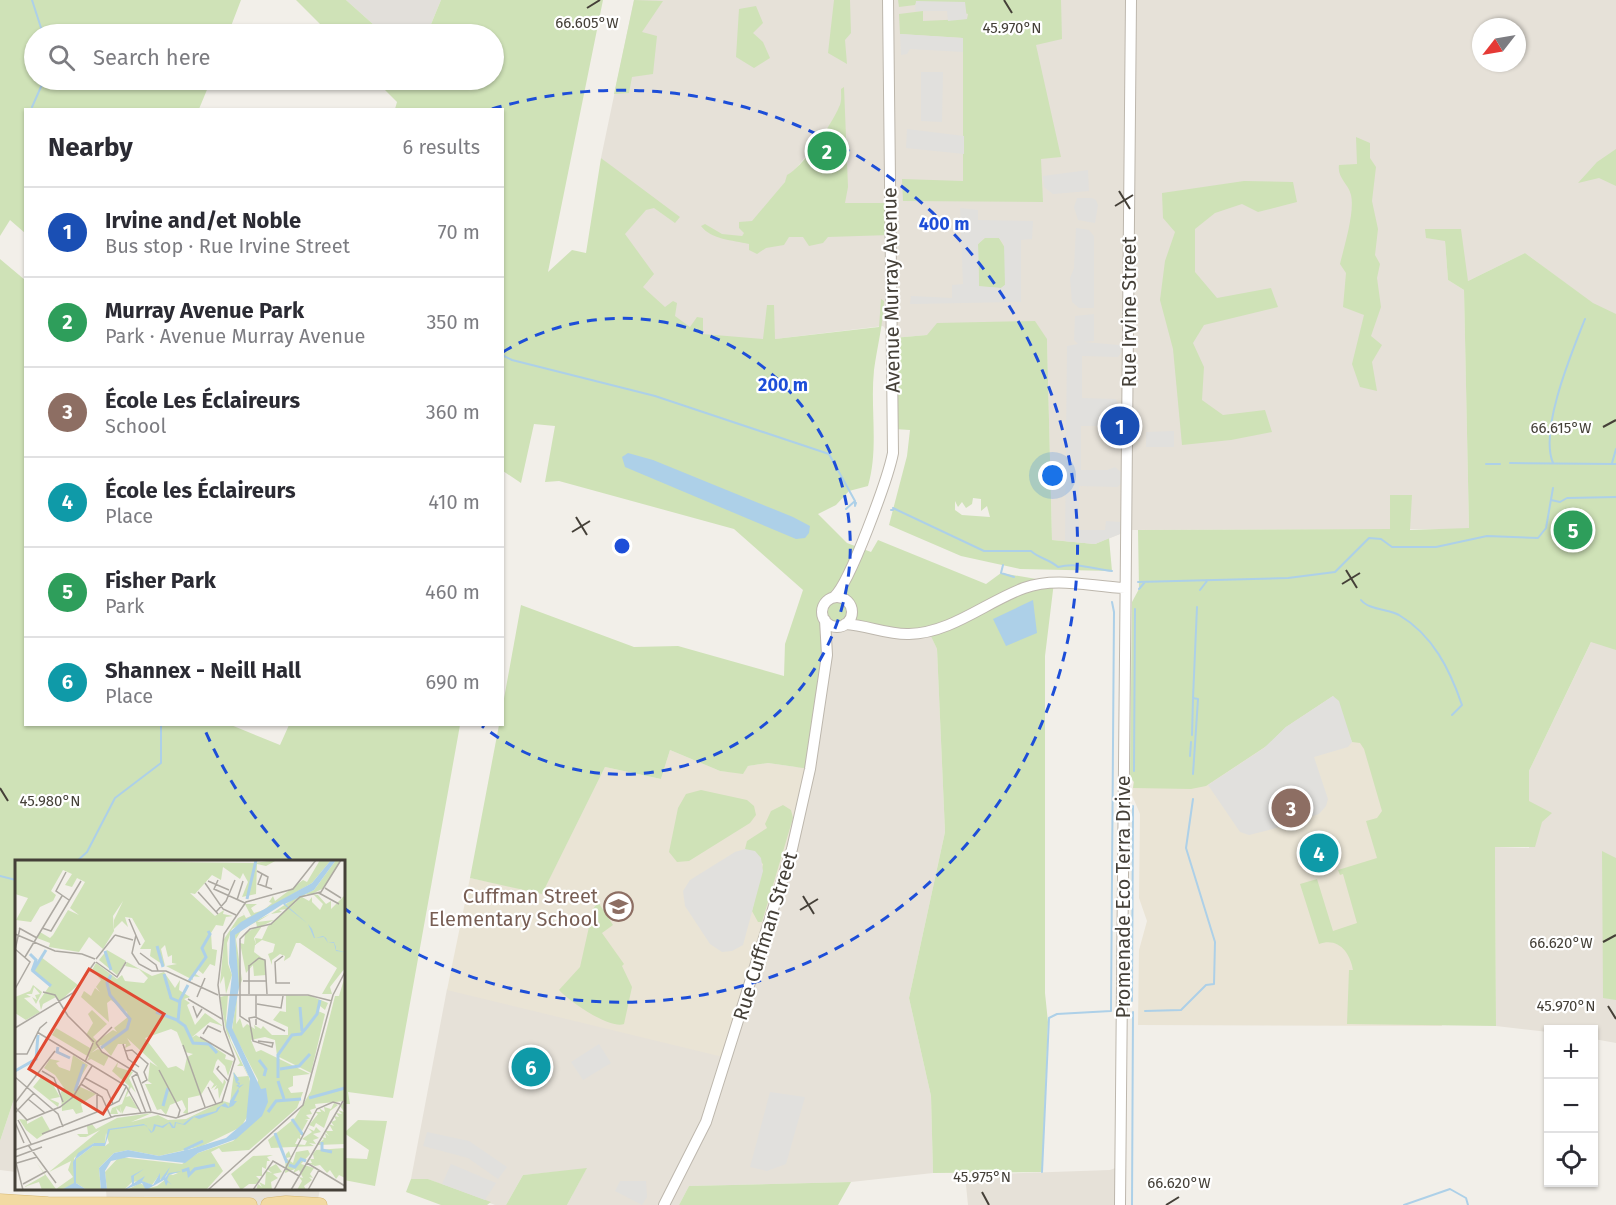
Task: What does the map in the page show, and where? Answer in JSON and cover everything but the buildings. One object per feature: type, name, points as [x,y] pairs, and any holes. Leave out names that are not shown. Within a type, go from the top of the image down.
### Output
[{"type":"main road","points":[[0,1201],[48,1204],[250,1205]]},
{"type":"main road","points":[[268,1205],[286,1203],[320,1205]]},
{"type":"street","name":"Avenue Murray Avenue","points":[[834,597],[840,592],[851,572],[889,472],[893,453],[888,0]]},
{"type":"street","name":"Rue Irvine Street","points":[[1125,588],[1131,0]]},
{"type":"street","name":"Avenue Murray Avenue","points":[[851,572],[851,606]]},
{"type":"street","points":[[825,620],[832,625],[909,634],[929,632],[1039,584],[1063,582],[1125,588]]},
{"type":"street","name":"Promenade Eco Terra Drive","points":[[1120,1205],[1125,588]]},
{"type":"street","points":[[827,655],[823,606],[834,597],[844,598],[858,618],[877,629]]},
{"type":"street","points":[[827,655],[843,625],[851,617],[851,606]]},
{"type":"street","name":"Rue Cuffman Street","points":[[664,1205],[706,1122],[782,886],[802,809],[827,655]]},
{"type":"shaded area","points":[[346,0],[441,0],[431,24],[373,24]]},
{"type":"shaded area","points":[[634,0],[1616,0],[1616,321],[1525,253],[1468,281],[1445,241],[1448,280],[1464,290],[1469,529],[1130,530],[1095,544],[1052,540],[1047,339],[927,335],[893,338],[883,326],[775,339],[747,339],[677,332],[641,303],[611,233],[646,194],[601,158]],"holes":[[[842,111],[845,203],[742,236]]]},
{"type":"shaded area","points":[[916,1],[965,2],[967,19],[948,21],[947,11],[915,11]]},
{"type":"shaded area","points":[[900,34],[963,38],[963,52],[910,49],[907,54],[901,55]]},
{"type":"shaded area","points":[[921,72],[943,72],[942,122],[921,121]]},
{"type":"shaded area","points":[[907,129],[964,136],[964,154],[906,148]]},
{"type":"shaded area","points":[[1088,170],[1089,191],[1053,194],[1044,187],[1043,176]]},
{"type":"shaded area","points":[[1077,198],[1096,200],[1098,205],[1095,223],[1078,220],[1074,207]]},
{"type":"shaded area","points":[[960,208],[978,210],[978,220],[1033,221],[1032,239],[1021,240],[1021,302],[910,304],[911,296],[952,298],[952,285],[963,284]],"holes":[[[984,238],[999,238],[1004,244],[1005,285],[1001,288],[979,286],[978,244]]]},
{"type":"shaded area","points":[[1076,228],[1089,230],[1094,236],[1094,308],[1079,308],[1072,302],[1070,278],[1074,268]]},
{"type":"shaded area","points":[[1094,314],[1094,341],[1084,342],[1119,345],[1122,342],[1122,352],[1118,357],[1082,356],[1082,398],[1116,399],[1119,407],[1122,407],[1122,418],[1117,419],[1116,426],[1081,426],[1081,470],[1107,470],[1115,467],[1121,472],[1121,484],[1117,487],[1079,486],[1079,530],[1105,530],[1106,521],[1121,522],[1120,534],[1095,544],[1065,541],[1067,346],[1078,344],[1074,340],[1075,316]]},
{"type":"shaded area","points":[[1174,431],[1174,447],[1146,447],[1146,432]]},
{"type":"shaded area","points":[[1329,611],[1442,1026],[1138,1025],[1139,950],[1147,921],[1139,898],[1140,814],[1132,795],[1134,777]]},
{"type":"shaded area","points":[[851,617],[877,629],[929,631],[937,649],[945,832],[909,998],[931,1096],[933,1173],[851,1182],[689,1186],[679,1205],[567,1205],[586,1169],[523,1175],[506,1205],[495,1205],[428,1179],[411,1179],[447,989],[727,1057],[832,625],[837,626]]},
{"type":"shaded area","points":[[1594,636],[1616,644],[1616,1043],[1598,1040],[1598,1025],[1544,1025],[1544,1032],[1496,1026],[1495,847],[1529,848],[1529,771]]},
{"type":"shaded area","points":[[1333,696],[1339,701],[1352,742],[1348,747],[1314,757],[1328,799],[1326,806],[1319,814],[1269,830],[1249,835],[1240,832],[1208,785],[1264,748],[1286,727]]},
{"type":"shaded area","name":"Cuffman Street Elementary School","points":[[670,750],[720,771],[743,773],[748,766],[768,763],[810,769],[727,1058],[447,990],[470,878],[542,893],[605,767],[661,779]]},
{"type":"shaded area","points":[[745,849],[755,851],[761,858],[763,871],[743,945],[732,951],[722,952],[710,944],[685,906],[683,891],[690,880],[735,852]]},
{"type":"shaded area","points":[[599,1044],[611,1063],[583,1080],[571,1062]]},
{"type":"shaded area","points":[[770,1092],[805,1097],[786,1164],[767,1171],[750,1167]]},
{"type":"shaded area","points":[[15,1096],[15,1172],[0,1170],[0,1141]]},
{"type":"shaded area","points":[[427,1132],[469,1141],[507,1167],[498,1179],[468,1158],[423,1146]]},
{"type":"shaded area","points":[[451,1164],[496,1183],[485,1200],[442,1184]]},
{"type":"shaded area","points":[[1121,1166],[1120,1205],[968,1205],[965,1175],[1110,1170]]},
{"type":"shaded area","points":[[620,1181],[646,1181],[647,1197],[642,1205],[615,1191]]},
{"type":"shaded area","points":[[106,1190],[320,1190],[317,1204],[107,1205]]},
{"type":"green space","points":[[0,0],[241,0],[232,24],[24,24],[24,90],[207,90],[199,108],[24,108],[24,232],[10,220],[0,236]]},
{"type":"green space","points":[[296,0],[346,0],[373,24],[320,24]]},
{"type":"green space","points":[[441,0],[603,0],[548,272],[572,250],[586,253],[601,158],[680,217],[675,223],[654,208],[646,210],[625,234],[654,274],[643,287],[665,307],[673,301],[677,303],[675,316],[690,327],[697,317],[703,318],[703,334],[763,339],[767,305],[774,305],[775,339],[879,327],[881,299],[884,301],[874,370],[874,443],[868,486],[849,491],[836,505],[818,514],[847,543],[871,552],[878,540],[986,584],[1001,573],[1054,582],[1045,656],[1045,993],[1048,1022],[1042,1172],[933,1173],[931,1096],[909,998],[945,832],[937,649],[929,632],[877,629],[851,617],[841,626],[832,626],[810,769],[768,763],[748,766],[743,774],[720,771],[670,750],[661,779],[605,767],[542,894],[470,878],[499,726],[504,726],[504,698],[521,605],[634,647],[678,646],[784,676],[785,644],[803,590],[734,529],[559,481],[545,482],[555,426],[534,424],[521,483],[504,472],[504,108],[395,108],[397,102],[385,90],[504,90],[504,24],[431,24]]},
{"type":"green space","points":[[634,0],[663,1],[642,32],[657,36],[653,74],[632,77],[629,93],[614,94]]},
{"type":"green space","points":[[834,0],[850,0],[851,33],[845,40],[847,64],[828,53]]},
{"type":"green space","points":[[898,0],[1061,0],[1062,39],[1036,45],[1061,157],[1041,159],[1043,202],[903,201],[902,179],[963,181],[963,38],[900,34],[899,14],[923,11],[923,21],[967,19],[968,14],[917,1],[915,5],[899,7]]},
{"type":"green space","points":[[756,6],[763,23],[753,33],[763,42],[770,58],[754,68],[736,57],[739,9]]},
{"type":"green space","points":[[844,87],[848,187],[845,203],[890,203],[890,235],[828,237],[823,243],[809,246],[803,237],[789,237],[784,245],[766,248],[757,254],[749,250],[749,244],[723,239],[706,231],[701,226],[705,224],[722,234],[742,236],[744,233],[739,228],[739,222],[752,221],[785,182],[787,175],[808,155],[835,115],[841,103],[841,89]]},
{"type":"green space","points":[[1356,137],[1370,143],[1370,158],[1376,167],[1372,201],[1378,229],[1375,255],[1380,264],[1377,278],[1381,307],[1371,336],[1382,345],[1372,362],[1377,391],[1360,387],[1352,364],[1364,315],[1343,307],[1346,273],[1340,264],[1349,230],[1352,202],[1350,191],[1341,177],[1339,165],[1357,164]]},
{"type":"green space","points":[[1616,149],[1616,186],[1599,178],[1578,183],[1597,162]]},
{"type":"green space","points":[[1244,181],[1293,182],[1297,202],[1258,212],[1242,204],[1215,213],[1195,229],[1195,272],[1217,298],[1271,288],[1278,307],[1204,325],[1193,343],[1204,367],[1202,400],[1223,415],[1265,410],[1272,432],[1231,440],[1182,445],[1173,349],[1160,300],[1165,261],[1175,232],[1163,218],[1162,193]]},
{"type":"green space","points":[[1425,229],[1461,229],[1468,281],[1525,253],[1593,303],[1616,314],[1616,650],[1591,642],[1529,771],[1529,801],[1552,813],[1542,822],[1535,847],[1495,847],[1496,1026],[1347,1024],[1349,970],[1353,970],[1349,957],[1337,944],[1326,942],[1319,944],[1300,884],[1317,879],[1333,931],[1357,923],[1343,874],[1340,875],[1338,870],[1377,858],[1366,821],[1377,818],[1382,811],[1364,749],[1360,743],[1352,742],[1333,696],[1286,727],[1268,745],[1206,786],[1191,789],[1133,788],[1134,782],[1130,778],[1132,602],[1139,589],[1138,530],[1390,529],[1390,495],[1412,495],[1410,530],[1469,528],[1464,290],[1448,280],[1445,241],[1426,238]]},
{"type":"green space","points":[[985,238],[999,238],[1005,248],[1005,285],[1001,288],[979,287],[978,244]]},
{"type":"green space","points":[[0,259],[24,279],[24,726],[233,726],[280,745],[289,726],[460,726],[393,1098],[348,1092],[350,1104],[345,1104],[345,860],[15,860],[15,1096],[0,1141]]},
{"type":"green space","points":[[1035,321],[1047,339],[1052,540],[1095,544],[1109,538],[1112,571],[1020,569],[961,556],[889,525],[907,456],[910,430],[894,429],[893,338],[927,335],[937,323]],"holes":[[[973,498],[981,499],[981,511],[987,506],[990,517],[962,515],[955,510],[955,501],[958,507],[962,502],[966,508],[972,504]]]},
{"type":"green space","points":[[701,790],[747,800],[754,806],[756,815],[750,823],[689,861],[677,862],[669,852],[678,808],[686,794]]},
{"type":"green space","points":[[783,805],[791,810],[793,818],[762,922],[758,922],[752,911],[763,864],[745,849],[747,841],[767,828],[765,824],[771,811]]},
{"type":"green space","points":[[1602,851],[1616,858],[1616,1000],[1603,998]]},
{"type":"green space","points":[[598,902],[613,925],[602,933],[624,964],[622,966],[632,987],[624,1024],[618,1025],[600,1019],[572,1002],[559,990],[580,967],[593,909]]},
{"type":"green space","points":[[358,1120],[387,1121],[375,1186],[345,1180],[345,1158],[367,1159],[369,1150],[345,1132]]},
{"type":"green space","points":[[587,1168],[567,1205],[506,1205],[523,1175]]},
{"type":"green space","points":[[411,1179],[428,1179],[491,1202],[487,1205],[441,1205],[406,1192]]},
{"type":"green space","points":[[851,1182],[838,1205],[679,1205],[689,1186]]},
{"type":"water","points":[[628,453],[653,460],[793,517],[810,526],[809,533],[805,538],[796,539],[625,467],[622,457]]},
{"type":"water","points":[[1033,600],[1037,633],[1006,646],[993,619]]},
{"type":"waterway","points":[[32,0],[40,24]]},
{"type":"waterway","points":[[32,107],[40,90]]},
{"type":"waterway","points":[[1553,463],[1550,431],[1554,412],[1565,370],[1585,319]]},
{"type":"waterway","points":[[504,356],[512,360],[655,396],[829,454],[855,501]]},
{"type":"waterway","points":[[1612,463],[1616,449]]},
{"type":"waterway","points":[[1510,463],[1616,464]]},
{"type":"waterway","points":[[1486,464],[1500,464]]},
{"type":"waterway","points":[[1138,582],[1288,578],[1335,572],[1369,538],[1381,539],[1392,547],[1436,547],[1487,536],[1538,538],[1546,528],[1553,488]]},
{"type":"waterway","points":[[1551,500],[1560,502],[1567,498],[1616,497]]},
{"type":"waterway","points":[[846,509],[855,501],[855,506],[856,503]]},
{"type":"waterway","points":[[893,508],[984,551],[1031,551],[1058,567],[1078,566],[1112,571]]},
{"type":"waterway","points":[[1003,565],[1001,573],[1014,577]]},
{"type":"waterway","points":[[1200,590],[1207,581]]},
{"type":"waterway","points":[[1139,589],[1145,582]]},
{"type":"waterway","points":[[1361,600],[1369,606],[1399,615],[1411,623],[1431,643],[1446,666],[1462,705],[1452,715]]},
{"type":"waterway","points":[[1042,1172],[1049,1018],[1057,1014],[1111,1011],[1114,612],[1112,602]]},
{"type":"waterway","points":[[1193,774],[1198,699],[1193,698],[1197,607]]},
{"type":"waterway","points":[[1134,771],[1135,609]]},
{"type":"waterway","points":[[1192,735],[1193,699]]},
{"type":"waterway","points":[[78,860],[87,852],[115,798],[161,763],[161,726]]},
{"type":"waterway","points":[[1190,756],[1191,742]]},
{"type":"waterway","points":[[1145,1011],[1181,1010],[1206,985],[1214,984],[1215,942],[1186,848],[1193,799]]},
{"type":"waterway","points":[[1132,1001],[1133,806]]},
{"type":"waterway","points":[[0,876],[15,880]]},
{"type":"waterway","points":[[1132,1205],[1133,1012]]},
{"type":"waterway","points":[[1404,1205],[1450,1189],[1466,1198],[1468,1205]]},
{"type":"place","name":"Murray Avenue Park","points":[[827,151]]},
{"type":"place","name":"Irvine and/et Noble","points":[[1120,426]]},
{"type":"place","name":"Fisher Park","points":[[1573,530]]},
{"type":"place","name":"École Les Éclaireurs","points":[[1291,808]]},
{"type":"place","name":"École les Éclaireurs","points":[[1319,853]]},
{"type":"place","name":"Cuffman Street Elementary School","points":[[619,907]]},
{"type":"place","name":"Shannex - Neill Hall","points":[[531,1067]]}]
